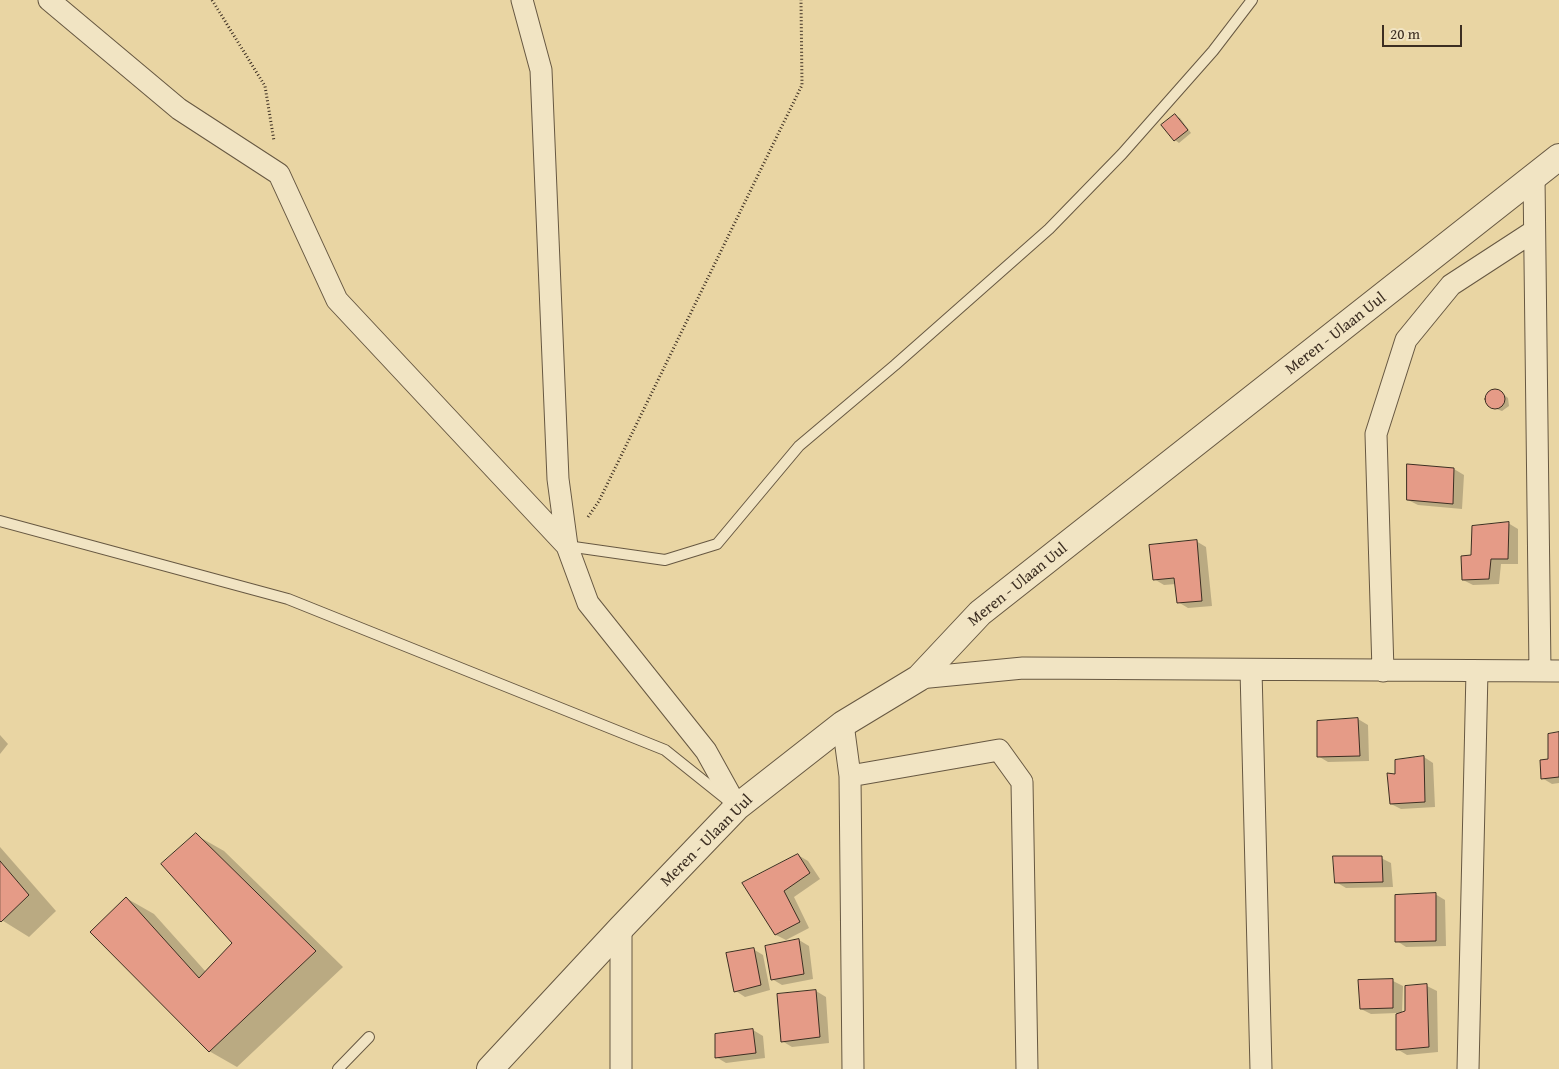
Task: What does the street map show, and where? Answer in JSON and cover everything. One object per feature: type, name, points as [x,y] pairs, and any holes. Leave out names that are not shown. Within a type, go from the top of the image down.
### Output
[{"type":"street","points":[[49,0],[179,109],[279,174],[337,300],[567,546]]},
{"type":"street","points":[[522,0],[540,70],[558,479],[567,546],[588,603],[706,752],[737,807]]},
{"type":"street","name":"Meren - Ulaan Uul","points":[[490,1069],[620,928],[737,807],[843,724],[919,678],[980,613],[1559,157]]},
{"type":"street","points":[[919,678],[1024,668],[1550,671],[1534,231],[1534,178]]},
{"type":"street","points":[[1383,671],[1376,434],[1406,340],[1451,285],[1534,231]]},
{"type":"street","points":[[1251,670],[1262,1069]]},
{"type":"street","points":[[1468,1069],[1477,671]]},
{"type":"street","points":[[843,724],[850,776],[852,1069]]},
{"type":"street","points":[[850,776],[999,750],[1022,782],[1027,1069]]},
{"type":"street","points":[[620,928],[620,1069]]},
{"type":"lane","points":[[567,546],[665,560],[718,544],[800,446],[1049,230],[1122,154],[1213,51],[1252,0]]},
{"type":"lane","points":[[0,521],[288,599],[665,750],[737,807]]},
{"type":"lane","points":[[338,1069],[369,1037]]},
{"type":"path","points":[[212,0],[265,86],[279,174]]},
{"type":"path","points":[[567,546],[599,501],[802,84],[801,0]]},
{"type":"building","points":[[1175,114],[1188,130],[1174,141],[1161,125]]},
{"type":"building","points":[[1495,389],[1502,392],[1505,399],[1502,406],[1495,409],[1488,406],[1485,399],[1488,392]]},
{"type":"building","points":[[1407,464],[1454,468],[1453,504],[1407,500]]},
{"type":"building","points":[[1509,522],[1508,559],[1491,559],[1489,579],[1462,580],[1461,556],[1471,555],[1472,526]]},
{"type":"building","points":[[1197,540],[1202,601],[1177,603],[1174,578],[1153,580],[1149,545]]},
{"type":"building","points":[[1358,718],[1360,756],[1317,757],[1317,721]]},
{"type":"building","points":[[1559,732],[1559,777],[1541,779],[1540,760],[1548,759],[1548,734]]},
{"type":"building","points":[[1424,756],[1425,802],[1390,804],[1387,773],[1395,774],[1395,760]]},
{"type":"building","points":[[196,833],[316,951],[209,1052],[90,932],[126,897],[199,978],[232,943],[161,864]]},
{"type":"building","points":[[798,854],[810,873],[784,891],[800,922],[775,935],[742,883]]},
{"type":"building","points":[[1333,856],[1382,856],[1383,882],[1335,883]]},
{"type":"building","points":[[0,861],[29,895],[1,922],[0,921]]},
{"type":"building","points":[[1436,893],[1436,941],[1395,942],[1395,895]]},
{"type":"building","points":[[799,939],[804,974],[771,980],[765,946]]},
{"type":"building","points":[[754,948],[761,985],[734,992],[726,953]]},
{"type":"building","points":[[1393,979],[1393,1008],[1360,1009],[1358,980]]},
{"type":"building","points":[[1427,984],[1429,1047],[1396,1050],[1396,1014],[1405,1011],[1405,986]]},
{"type":"building","points":[[816,990],[820,1037],[781,1042],[777,994]]},
{"type":"building","points":[[753,1029],[756,1053],[715,1058],[715,1034]]}]
